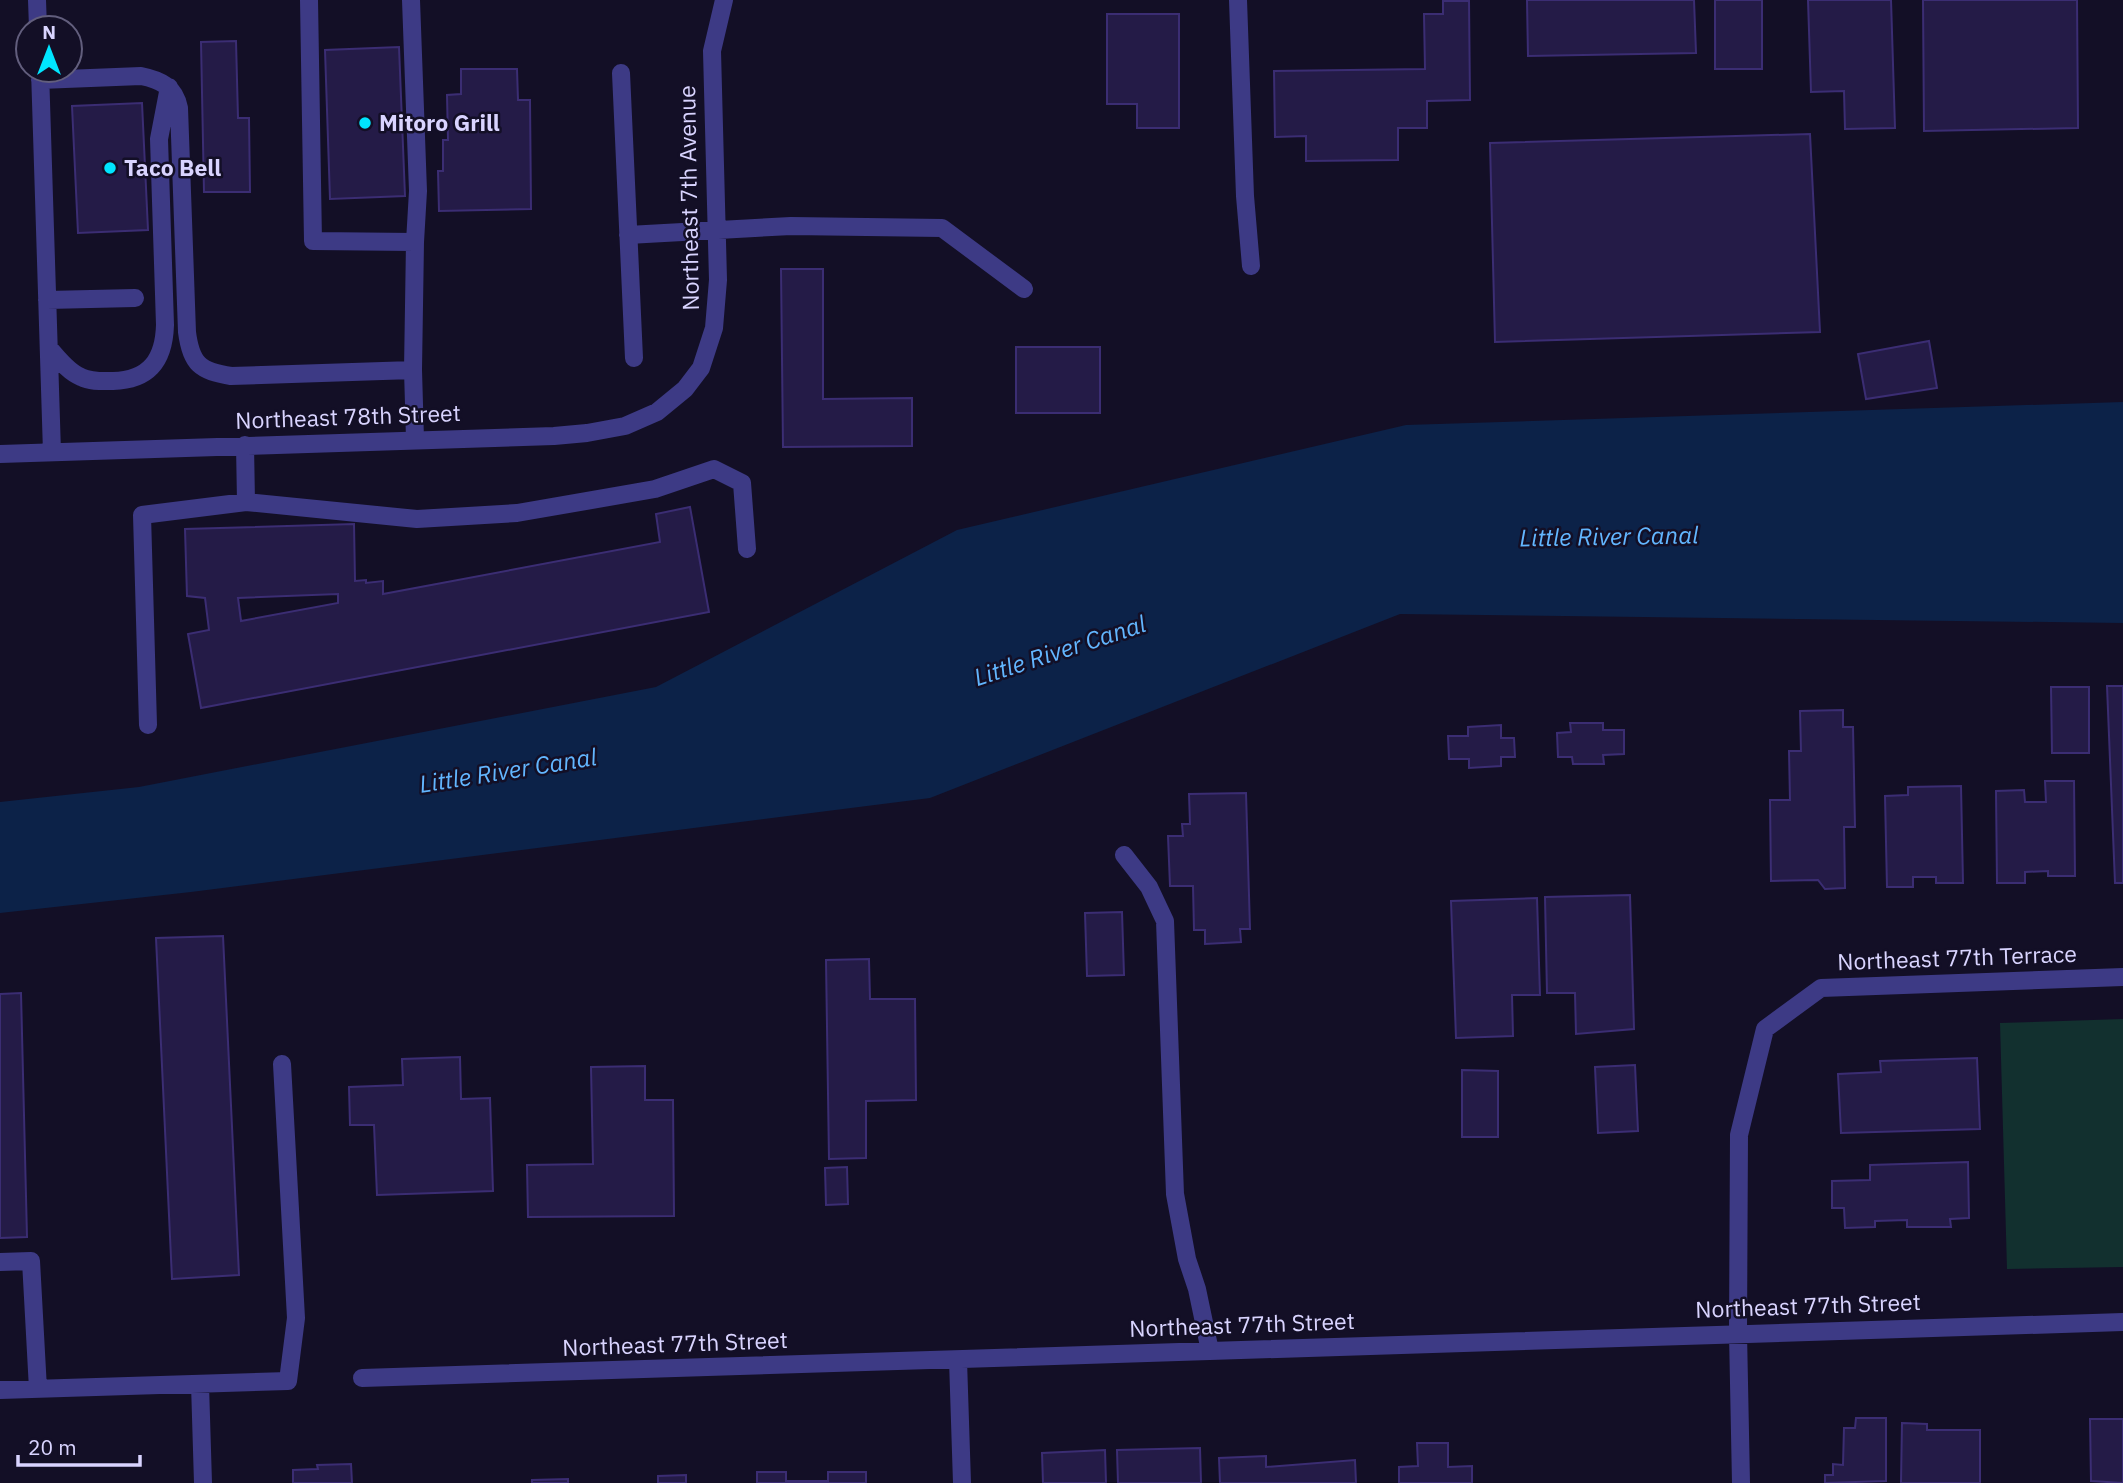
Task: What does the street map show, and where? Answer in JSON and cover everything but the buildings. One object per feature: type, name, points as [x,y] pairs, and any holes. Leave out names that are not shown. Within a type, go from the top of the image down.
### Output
[{"type":"street","points":[[309,0],[313,241],[415,242]]},
{"type":"street","points":[[411,0],[418,191],[413,370],[415,439]]},
{"type":"street","name":"Northeast 7th Avenue","points":[[685,389],[701,368],[714,328],[718,280],[712,51],[724,0]]},
{"type":"street","points":[[1238,0],[1245,197],[1251,266]]},
{"type":"street","points":[[621,74],[634,358]]},
{"type":"street","points":[[84,75],[141,76],[156,79],[169,87],[177,97],[187,332],[194,360],[202,369],[231,376],[413,370]]},
{"type":"street","points":[[40,84],[52,452]]},
{"type":"street","points":[[49,348],[81,377],[99,382],[135,377],[151,369],[161,354],[165,325],[159,139],[169,87]]},
{"type":"street","points":[[628,235],[791,226],[942,228],[1024,289]]},
{"type":"street","points":[[47,300],[135,299]]},
{"type":"street","name":"Northeast 78th Street","points":[[0,454],[587,433],[625,426],[657,412],[685,389]]},
{"type":"street","points":[[245,445],[246,502]]},
{"type":"street","points":[[148,725],[142,515],[246,502],[416,519],[517,513],[655,489],[714,469],[742,483],[747,549]]},
{"type":"street","points":[[1124,855],[1149,887],[1165,921],[1175,1194],[1187,1259],[1197,1289],[1210,1351]]},
{"type":"street","name":"Northeast 77th Terrace","points":[[1738,1333],[1739,1135],[1765,1029],[1821,988],[2123,976]]},
{"type":"street","points":[[0,1390],[288,1381],[296,1318],[282,1064]]},
{"type":"street","points":[[0,1262],[32,1261],[38,1389]]},
{"type":"street","name":"Northeast 77th Street","points":[[362,1378],[2123,1322]]},
{"type":"street","points":[[1738,1333],[1741,1483]]},
{"type":"street","points":[[958,1360],[962,1483]]},
{"type":"street","points":[[200,1384],[203,1483]]},
{"type":"green space","points":[[2123,1019],[2123,1267],[2007,1269],[2000,1023]]},
{"type":"water","name":"Little River Canal","points":[[2123,402],[2123,623],[1400,614],[930,798],[191,892],[0,913],[0,802],[139,787],[656,687],[957,530],[1406,425]]},
{"type":"place","name":"Mitoro Grill","points":[[365,123]]},
{"type":"place","name":"Taco Bell","points":[[110,168]]}]
